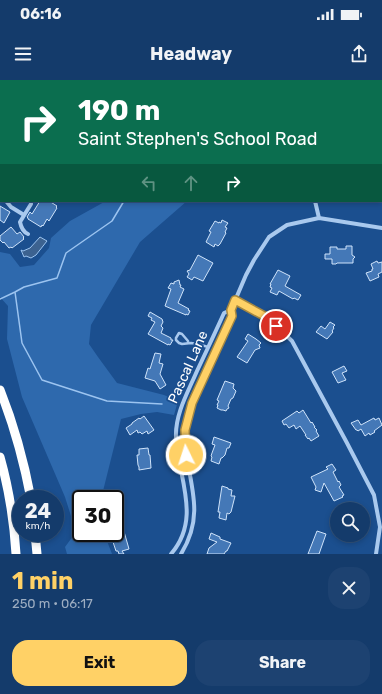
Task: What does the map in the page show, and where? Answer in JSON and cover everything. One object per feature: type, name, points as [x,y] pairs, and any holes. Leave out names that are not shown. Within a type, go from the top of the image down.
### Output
[{"type":"highway","points":[[0,390],[22,456],[29,490]]},
{"type":"highway","points":[[0,457],[15,534],[16,554]]},
{"type":"highway","points":[[36,542],[37,554]]},
{"type":"street","points":[[7,202],[11,207],[24,215]]},
{"type":"street","points":[[316,202],[319,218]]},
{"type":"street","points":[[28,234],[24,231],[20,222],[31,204]]},
{"type":"street","name":"Pascal Lane","points":[[181,554],[189,539],[193,524],[195,506],[186,455],[185,430],[192,403],[232,316],[231,310],[254,260],[269,237],[287,225],[319,218],[382,228]]},
{"type":"street","points":[[235,300],[268,318],[292,341],[374,495],[380,527],[376,554]]},
{"type":"street","name":"Pascal Lane","points":[[171,554],[186,526],[187,513],[187,500],[177,450],[176,435],[182,404],[224,313],[231,310]]},
{"type":"street","points":[[182,478],[191,477]]},
{"type":"street","points":[[181,536],[189,539]]},
{"type":"lane","points":[[188,343],[182,334],[179,334],[176,338],[179,343],[182,344],[198,344],[209,347]]},
{"type":"shaded area","points":[[104,202],[186,202],[140,242],[91,325],[89,344],[117,383],[164,395],[178,401],[174,415],[157,412],[121,419],[103,490],[72,490],[72,519],[64,495],[64,490],[62,490],[22,397],[7,339],[8,306],[0,297],[0,252],[10,254],[20,267],[34,265],[49,248],[51,238],[70,221]]},
{"type":"shaded area","points":[[40,237],[47,241],[36,255],[31,258],[26,256],[24,257],[21,250],[23,251],[30,248]]},
{"type":"shaded area","points":[[72,537],[72,542],[107,542],[112,554],[67,554],[65,547]]},
{"type":"building","points":[[39,202],[51,202],[57,206],[49,221],[47,219],[41,227],[28,219],[27,217],[30,212],[32,214]]},
{"type":"building","points":[[0,206],[10,212],[4,223],[0,220]]},
{"type":"building","points":[[222,220],[228,223],[225,227],[227,228],[226,233],[220,244],[218,246],[215,244],[214,247],[206,242],[211,232],[209,231],[215,221],[221,223]]},
{"type":"building","points":[[11,227],[17,234],[20,232],[24,239],[12,248],[9,248],[0,240],[0,236]]},
{"type":"building","points":[[346,246],[352,246],[352,255],[355,257],[353,259],[353,263],[332,264],[332,259],[325,259],[325,254],[330,254],[330,247],[346,249]]},
{"type":"building","points":[[198,255],[213,263],[203,281],[194,277],[192,280],[187,277],[189,274],[187,271],[190,270]]},
{"type":"building","points":[[377,261],[378,263],[382,262],[382,272],[378,274],[379,277],[370,281],[366,273],[372,271],[373,269],[371,264]]},
{"type":"building","points":[[278,270],[290,276],[285,286],[301,295],[298,300],[293,299],[279,291],[277,295],[270,292],[272,288],[270,287],[270,284]]},
{"type":"building","points":[[179,280],[181,285],[180,287],[184,289],[178,303],[189,309],[188,310],[190,311],[188,315],[165,306],[171,289],[168,288],[171,283],[174,284],[174,282]]},
{"type":"building","points":[[150,312],[162,319],[163,322],[161,326],[163,328],[161,333],[173,340],[170,345],[148,334],[155,322],[148,316]]},
{"type":"building","points":[[330,322],[335,325],[333,327],[333,332],[327,339],[316,332],[321,326],[325,329]]},
{"type":"building","points":[[248,334],[261,343],[259,345],[260,348],[255,350],[247,363],[237,357],[248,341],[245,339]]},
{"type":"building","points":[[155,353],[161,354],[159,363],[163,364],[160,374],[166,385],[160,389],[155,381],[145,378],[148,368],[150,369]]},
{"type":"building","points":[[344,366],[347,371],[342,373],[346,380],[338,383],[332,372]]},
{"type":"building","points":[[225,381],[234,384],[233,388],[236,391],[228,406],[229,408],[226,411],[217,408],[219,401],[217,400]]},
{"type":"building","points":[[303,410],[317,430],[316,431],[319,436],[311,441],[305,435],[300,426],[296,429],[294,425],[289,428],[286,424],[284,425],[282,421],[297,411],[299,413]]},
{"type":"building","points":[[144,416],[154,430],[148,434],[147,431],[142,434],[140,432],[138,433],[137,430],[130,435],[126,428]]},
{"type":"building","points":[[374,418],[375,420],[379,418],[382,425],[370,435],[369,433],[365,436],[361,429],[358,431],[356,430],[351,423],[358,420],[361,425]]},
{"type":"building","points":[[214,437],[231,443],[229,448],[227,448],[225,455],[221,458],[219,464],[211,461],[211,456],[215,445],[212,444]]},
{"type":"building","points":[[148,448],[151,468],[139,470],[137,455],[139,455],[139,449]]},
{"type":"building","points":[[332,464],[336,470],[333,472],[341,485],[339,487],[344,495],[342,496],[343,497],[334,501],[324,483],[321,492],[315,490],[316,487],[311,477],[328,469],[326,467]]},
{"type":"building","points":[[222,486],[232,490],[231,496],[235,496],[231,512],[229,514],[227,513],[226,520],[219,518],[220,512],[218,512]]},
{"type":"building","points":[[317,531],[326,534],[319,554],[308,554]]},
{"type":"building","points":[[124,532],[129,549],[122,551],[124,554],[119,554],[118,551],[116,551],[113,542],[124,542]]},
{"type":"building","points":[[211,533],[220,537],[220,539],[231,543],[224,554],[207,554],[209,548],[217,542],[209,539]]},
{"type":"waterway","points":[[0,299],[24,287],[57,278],[66,253],[112,221],[123,202]]},
{"type":"waterway","points":[[15,292],[22,343],[42,380],[107,401],[162,404]]},
{"type":"route","points":[[186,455],[185,430],[192,403],[232,316],[231,310],[235,300],[268,318],[276,326]]}]
